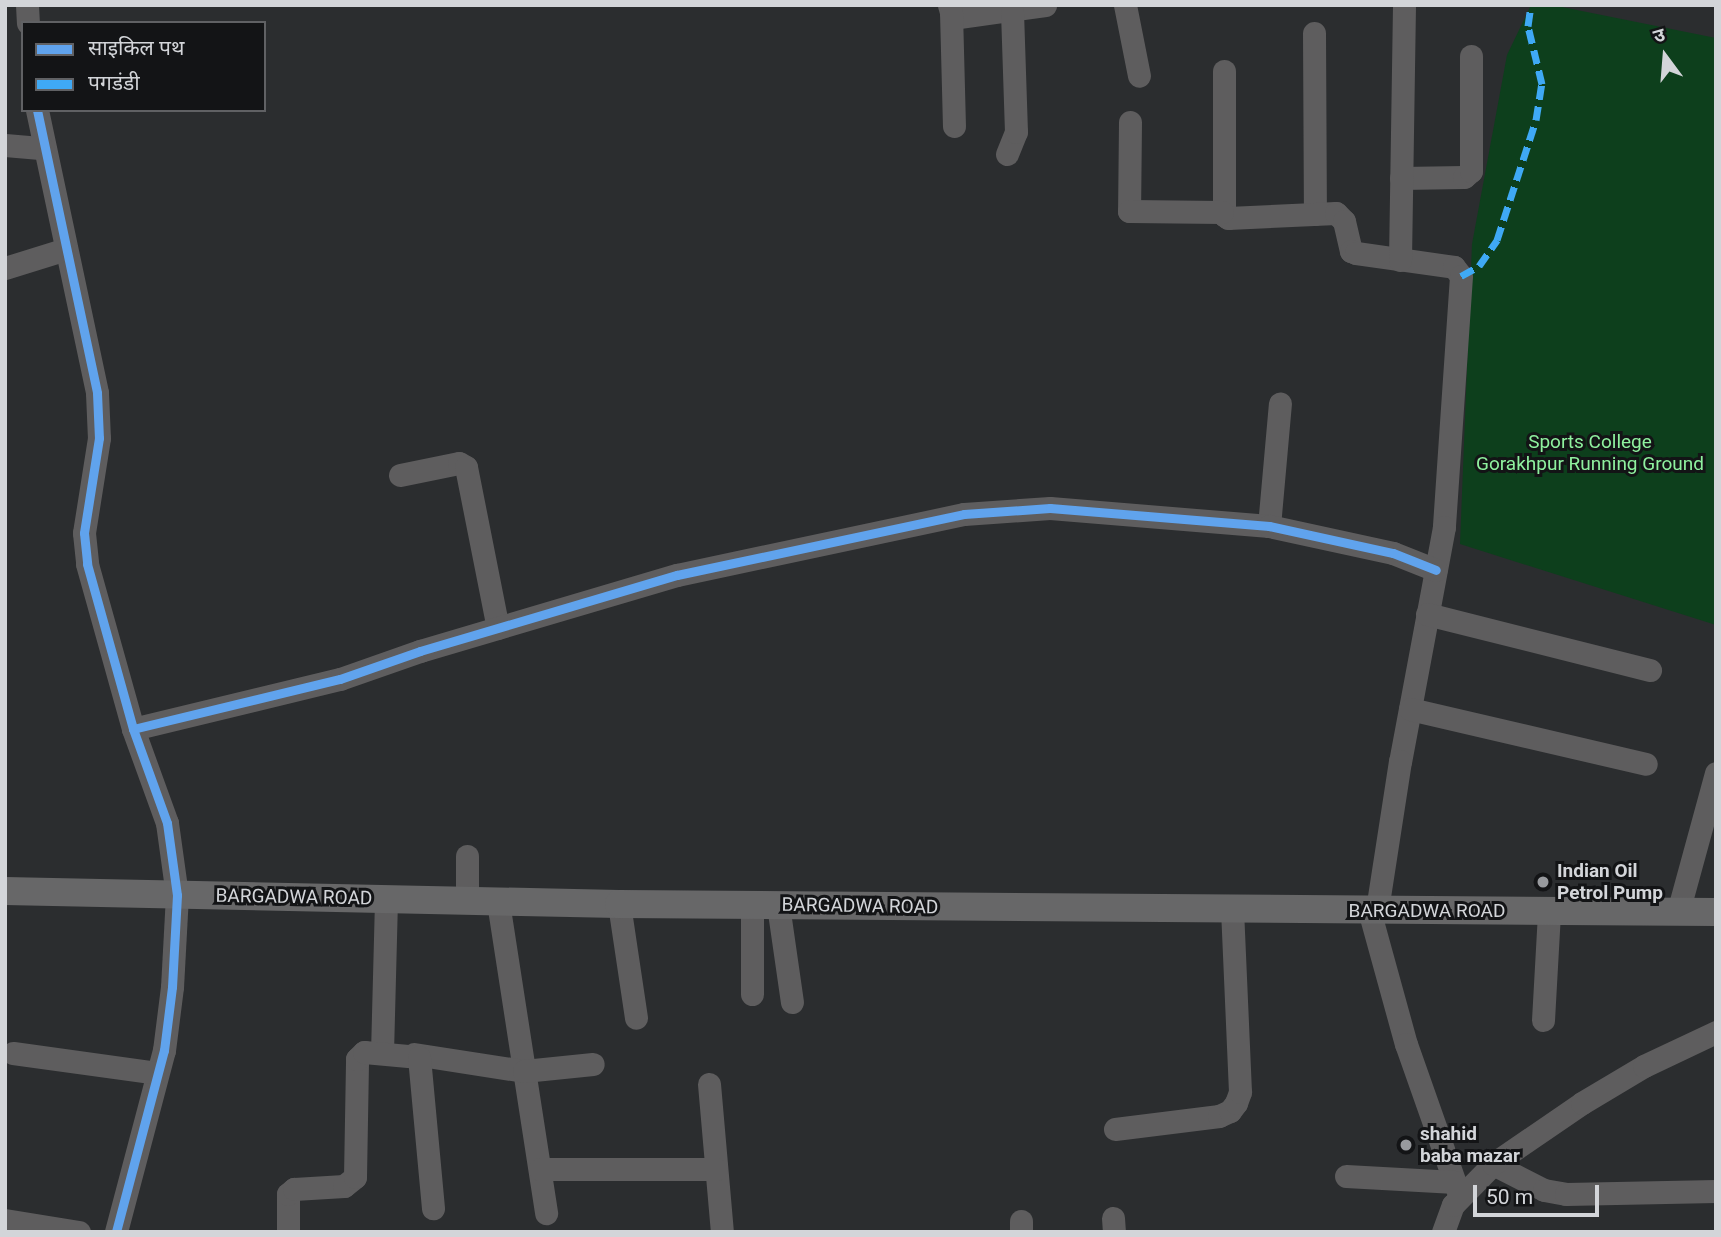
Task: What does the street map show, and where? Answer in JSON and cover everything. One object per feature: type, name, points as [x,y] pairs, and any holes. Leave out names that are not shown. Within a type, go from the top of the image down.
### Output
[{"type":"main road","name":"BARGADWA ROAD","points":[[5,891],[620,904],[1716,912]]},
{"type":"street","points":[[950,9],[959,17],[1045,5]]},
{"type":"street","points":[[1125,5],[1139,76]]},
{"type":"street","points":[[1400,260],[1404,7]]},
{"type":"street","points":[[950,9],[954,126]]},
{"type":"street","points":[[1007,154],[1016,132],[1010,10]]},
{"type":"street","points":[[1314,33],[1315,214]]},
{"type":"street","points":[[1401,178],[1464,177],[1471,171],[1471,56]]},
{"type":"street","points":[[1222,212],[1224,71]]},
{"type":"street","points":[[37,112],[99,414],[97,458],[84,533],[85,551],[133,729],[167,823],[177,895],[169,1018],[116,1232]]},
{"type":"street","points":[[1130,122],[1129,211],[1222,212],[1228,218],[1315,214],[1341,216],[1351,251],[1454,267],[1461,276],[1445,514],[1373,910],[1406,1044],[1457,1189],[1443,1232]]},
{"type":"street","points":[[5,145],[43,148]]},
{"type":"street","points":[[5,268],[66,249]]},
{"type":"street","points":[[1269,526],[1280,403]]},
{"type":"street","points":[[400,475],[458,463],[466,467],[498,628]]},
{"type":"street","points":[[133,729],[340,679],[420,651],[677,575],[964,514],[1050,508],[1269,526],[1393,553],[1436,570]]},
{"type":"street","points":[[1427,614],[1650,670]]},
{"type":"street","points":[[1410,709],[1646,764]]},
{"type":"street","points":[[1678,912],[1716,774]]},
{"type":"street","points":[[467,856],[467,901]]},
{"type":"street","points":[[382,1053],[386,899]]},
{"type":"street","points":[[498,901],[546,1213]]},
{"type":"street","points":[[620,904],[636,1018]]},
{"type":"street","points":[[751,994],[765,905]]},
{"type":"street","points":[[765,905],[792,1002]]},
{"type":"street","points":[[1115,1129],[1219,1116],[1230,1111],[1236,1103],[1240,1092],[1232,909]]},
{"type":"street","points":[[1543,1020],[1549,911]]},
{"type":"street","points":[[1346,1176],[1457,1189],[1509,1173],[1582,1103],[1644,1066],[1716,1032]]},
{"type":"street","points":[[288,1232],[288,1194],[293,1189],[344,1186],[355,1177],[357,1059],[364,1052],[414,1054],[524,1071],[593,1064]]},
{"type":"street","points":[[13,1053],[157,1073]]},
{"type":"street","points":[[414,1054],[421,1062],[433,1208]]},
{"type":"street","points":[[709,1084],[722,1232]]},
{"type":"street","points":[[540,1169],[716,1168]]},
{"type":"street","points":[[1509,1173],[1544,1190],[1566,1195],[1716,1191]]},
{"type":"street","points":[[5,1220],[79,1232]]},
{"type":"green space","name":"Sports College Gorakhpur Running Ground","points":[[1531,5],[1552,5],[1716,38],[1716,625],[1460,544],[1472,244],[1507,55]]},
{"type":"marked path","points":[[1461,276],[1479,266],[1497,240],[1536,120],[1542,84],[1528,26],[1531,5]]},
{"type":"cycle path","points":[[37,112],[97,393],[99,438],[84,533],[87,564],[133,729],[167,823],[177,895],[172,987],[164,1050],[116,1232]]},
{"type":"cycle path","points":[[133,729],[340,679],[420,651],[677,575],[964,514],[1050,508],[1269,526],[1393,553],[1436,570]]},
{"type":"place","name":"Indian Oil Petrol Pump","points":[[1543,882]]},
{"type":"place","name":"shahid baba mazar","points":[[1406,1145]]}]
